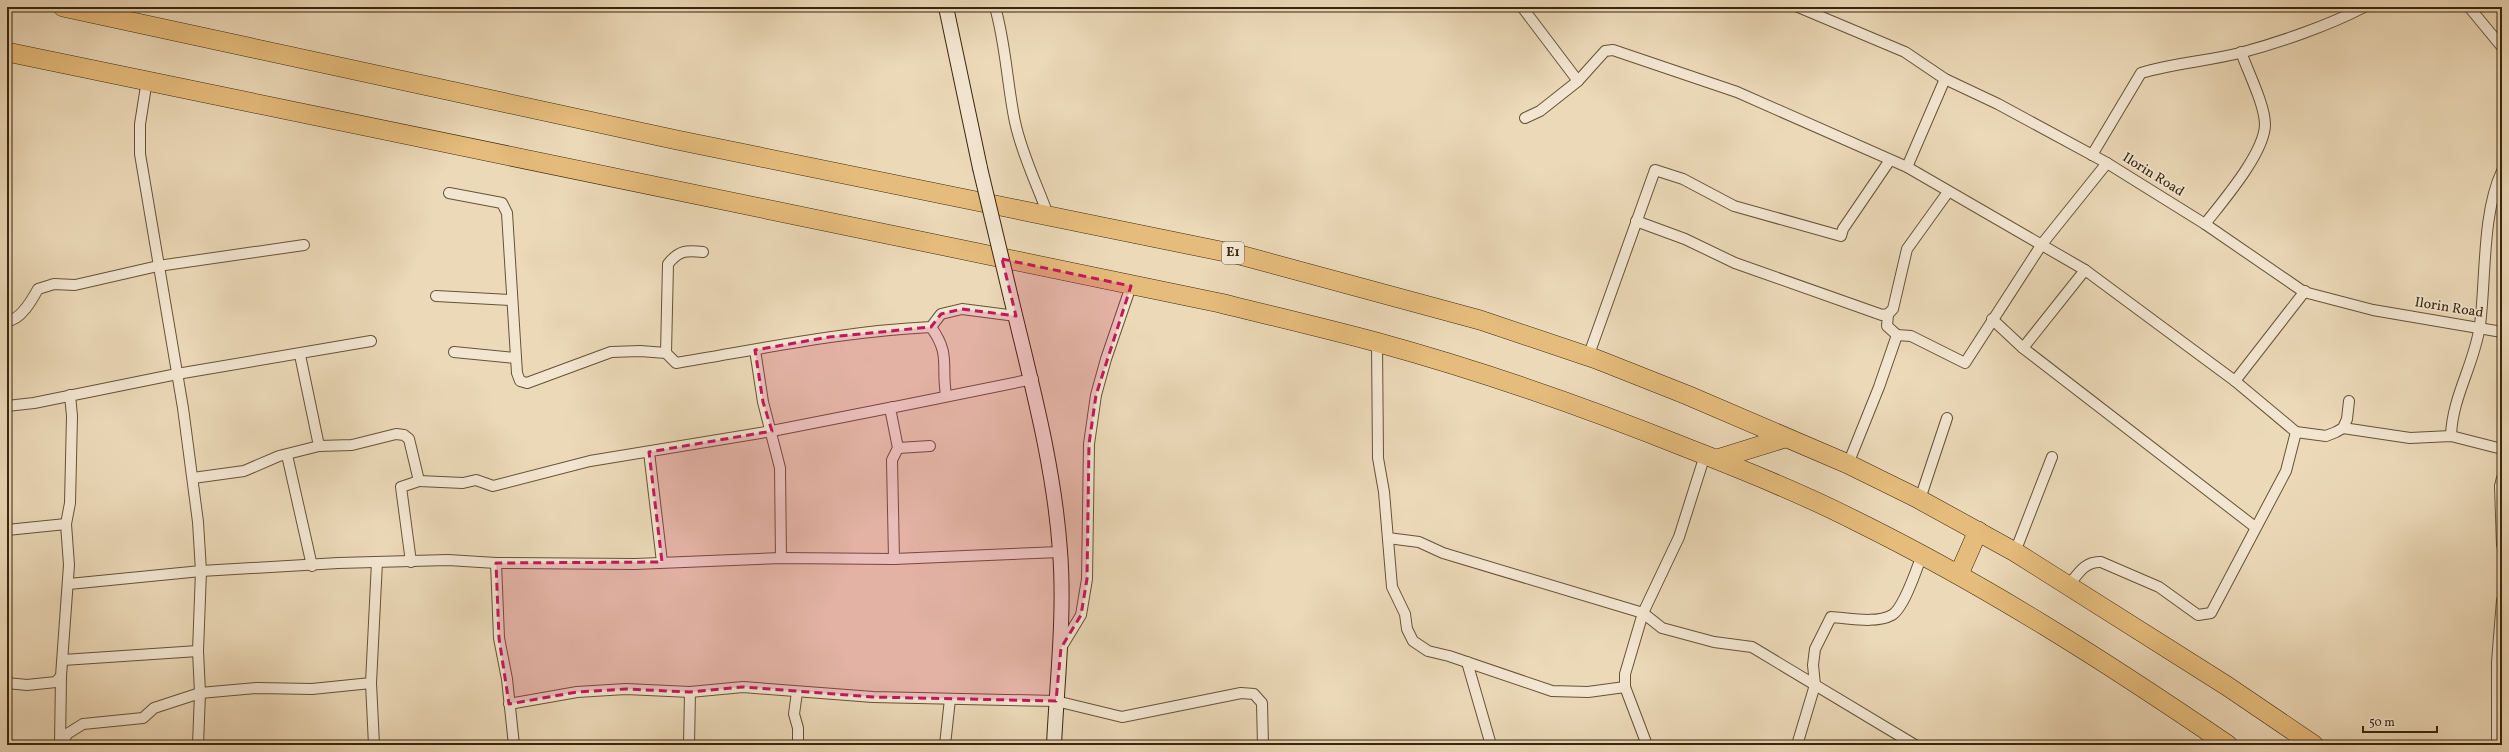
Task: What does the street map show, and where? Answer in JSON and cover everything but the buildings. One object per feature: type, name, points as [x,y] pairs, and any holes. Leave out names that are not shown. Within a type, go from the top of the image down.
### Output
[{"type":"highway","name":"E1","points":[[63,7],[676,140],[1240,255],[1480,320],[1588,357],[1687,395],[1848,464],[1920,499],[2015,552],[2069,585],[2314,745]]},
{"type":"highway","points":[[7,52],[1131,286],[1220,303],[1377,342],[1515,384],[1594,411],[1711,457],[1853,519],[1959,574],[2083,649],[2216,742]]},
{"type":"highway","points":[[1711,457],[1785,438]]},
{"type":"highway","points":[[1959,574],[1978,531]]},
{"type":"main road","points":[[946,7],[980,168],[1032,379],[1053,491],[1060,552],[1060,648],[1054,745]]},
{"type":"street","points":[[995,7],[1006,56],[1015,122],[1032,175],[1048,215]]},
{"type":"street","points":[[1522,7],[1578,81]]},
{"type":"street","name":"Ilorin Road","points":[[1798,7],[1905,52],[1945,79],[1998,104],[2107,163],[2205,224],[2314,296],[2373,310],[2480,326],[2502,332]]},
{"type":"street","points":[[2092,155],[2133,83],[2141,73],[2158,68],[2241,52],[2341,19],[2364,7]]},
{"type":"street","points":[[2469,7],[2502,47]]},
{"type":"street","points":[[1525,118],[1540,111],[1578,81],[1598,56],[1605,51],[1613,50],[1737,92],[1907,167],[2085,270],[2235,381],[2296,432],[2326,436],[2343,428],[2410,438],[2451,436],[2502,449]]},
{"type":"street","points":[[2205,224],[2234,187],[2257,150],[2265,126],[2263,114],[2241,52]]},
{"type":"street","points":[[1907,167],[1945,79]]},
{"type":"street","points":[[147,80],[140,124],[140,154],[193,478],[201,571],[198,651],[200,694],[198,745]]},
{"type":"street","points":[[1588,357],[1654,170],[1683,179],[1734,206],[1841,236],[1842,229],[1890,160]]},
{"type":"street","points":[[1888,314],[1887,326],[1897,335],[1911,336],[1965,363],[1992,319],[2042,244],[2107,163]]},
{"type":"street","points":[[2451,436],[2451,418],[2480,326],[2488,236],[2493,201],[2502,171]]},
{"type":"street","points":[[1636,221],[1685,239],[1735,263],[1882,315],[1888,314],[1893,309],[1906,248],[1948,192]]},
{"type":"street","points":[[449,193],[502,203],[507,213],[516,358],[520,381],[527,383],[611,352],[640,350],[666,353],[676,363],[829,337],[891,329],[931,327],[941,314],[962,309],[1016,316]]},
{"type":"street","points":[[7,321],[20,314],[31,302],[38,289],[54,284],[75,285],[158,266],[304,245]]},
{"type":"street","points":[[666,353],[668,264],[676,254],[687,250],[703,252]]},
{"type":"street","points":[[2023,348],[2085,270]]},
{"type":"street","points":[[1060,648],[1081,615],[1087,579],[1089,444],[1095,402],[1106,359],[1131,286]]},
{"type":"street","points":[[2235,381],[2305,291]]},
{"type":"street","points":[[436,296],[512,300]]},
{"type":"street","points":[[1992,319],[2023,348],[2255,527]]},
{"type":"street","points":[[931,327],[942,342],[946,360],[942,375],[946,396]]},
{"type":"street","points":[[1848,464],[1879,387],[1897,335]]},
{"type":"street","points":[[7,406],[177,374],[300,355],[347,344],[371,341]]},
{"type":"street","points":[[1377,342],[1378,458],[1384,492],[1392,587],[1405,614],[1407,629],[1413,641],[1428,651],[1467,662],[1552,691],[1588,692],[1625,687]]},
{"type":"street","points":[[755,350],[763,402],[772,431],[780,468],[781,558]]},
{"type":"street","points":[[454,352],[516,358]]},
{"type":"street","points":[[300,355],[318,446]]},
{"type":"street","points":[[411,562],[401,487],[419,481],[463,483],[476,480],[493,486],[590,461],[772,431],[1032,379]]},
{"type":"street","points":[[61,745],[61,676],[69,584],[66,524],[70,503],[72,416],[70,395]]},
{"type":"street","points":[[2343,428],[2347,419],[2349,401]]},
{"type":"street","points":[[894,407],[890,408],[898,448],[892,460],[894,559]]},
{"type":"street","points":[[1920,499],[1947,418]]},
{"type":"street","points":[[2069,585],[2084,567],[2092,562],[2101,562],[2159,587],[2198,615],[2211,613],[2255,527],[2286,471],[2296,432]]},
{"type":"street","points":[[193,478],[244,471],[279,456],[318,446],[352,445],[396,434],[404,435],[411,447],[419,481]]},
{"type":"street","points":[[898,448],[930,446]]},
{"type":"street","points":[[649,452],[662,562]]},
{"type":"street","points":[[287,455],[312,566]]},
{"type":"street","points":[[1647,745],[1625,687],[1624,674],[1643,613],[1679,537],[1711,457]]},
{"type":"street","points":[[2015,552],[2052,457]]},
{"type":"street","points":[[2502,478],[2500,486],[2502,546]]},
{"type":"street","points":[[7,530],[66,524]]},
{"type":"street","points":[[1388,538],[1419,542],[1443,553],[1643,613],[1662,628],[1714,642],[1752,647],[1909,743]]},
{"type":"street","points":[[69,584],[201,571],[377,562],[448,560],[496,563],[662,562],[781,558],[894,559],[1060,552]]},
{"type":"street","points":[[1797,745],[1815,685],[1813,666],[1815,649],[1831,617],[1876,619],[1893,615],[1901,605],[1922,555]]},
{"type":"street","points":[[374,745],[371,683],[377,562]]},
{"type":"street","points":[[496,563],[499,638],[514,745]]},
{"type":"street","points":[[2497,745],[2502,600]]},
{"type":"street","points":[[63,660],[198,651]]},
{"type":"street","points":[[1467,662],[1491,745]]},
{"type":"street","points":[[7,682],[28,685],[56,682],[61,676]]},
{"type":"street","points":[[61,745],[67,734],[83,724],[143,718],[154,708],[200,694],[258,688],[312,689],[371,683]]},
{"type":"street","points":[[509,704],[577,692],[626,689],[690,692],[743,688],[872,698],[1056,701],[1122,716],[1241,693],[1254,694],[1262,703],[1264,745]]},
{"type":"street","points":[[690,692],[690,745]]},
{"type":"street","points":[[797,692],[794,714],[798,728],[798,745]]},
{"type":"street","points":[[945,745],[950,699]]},
{"type":"highlighted area","points":[[1002,259],[1131,286],[1096,395],[1089,444],[1087,579],[1081,615],[1061,648],[1056,701],[873,697],[743,687],[690,692],[626,689],[577,692],[509,704],[499,638],[496,563],[662,562],[649,452],[772,431],[763,402],[755,350],[829,337],[931,327],[941,314],[962,309],[1016,316]]}]
